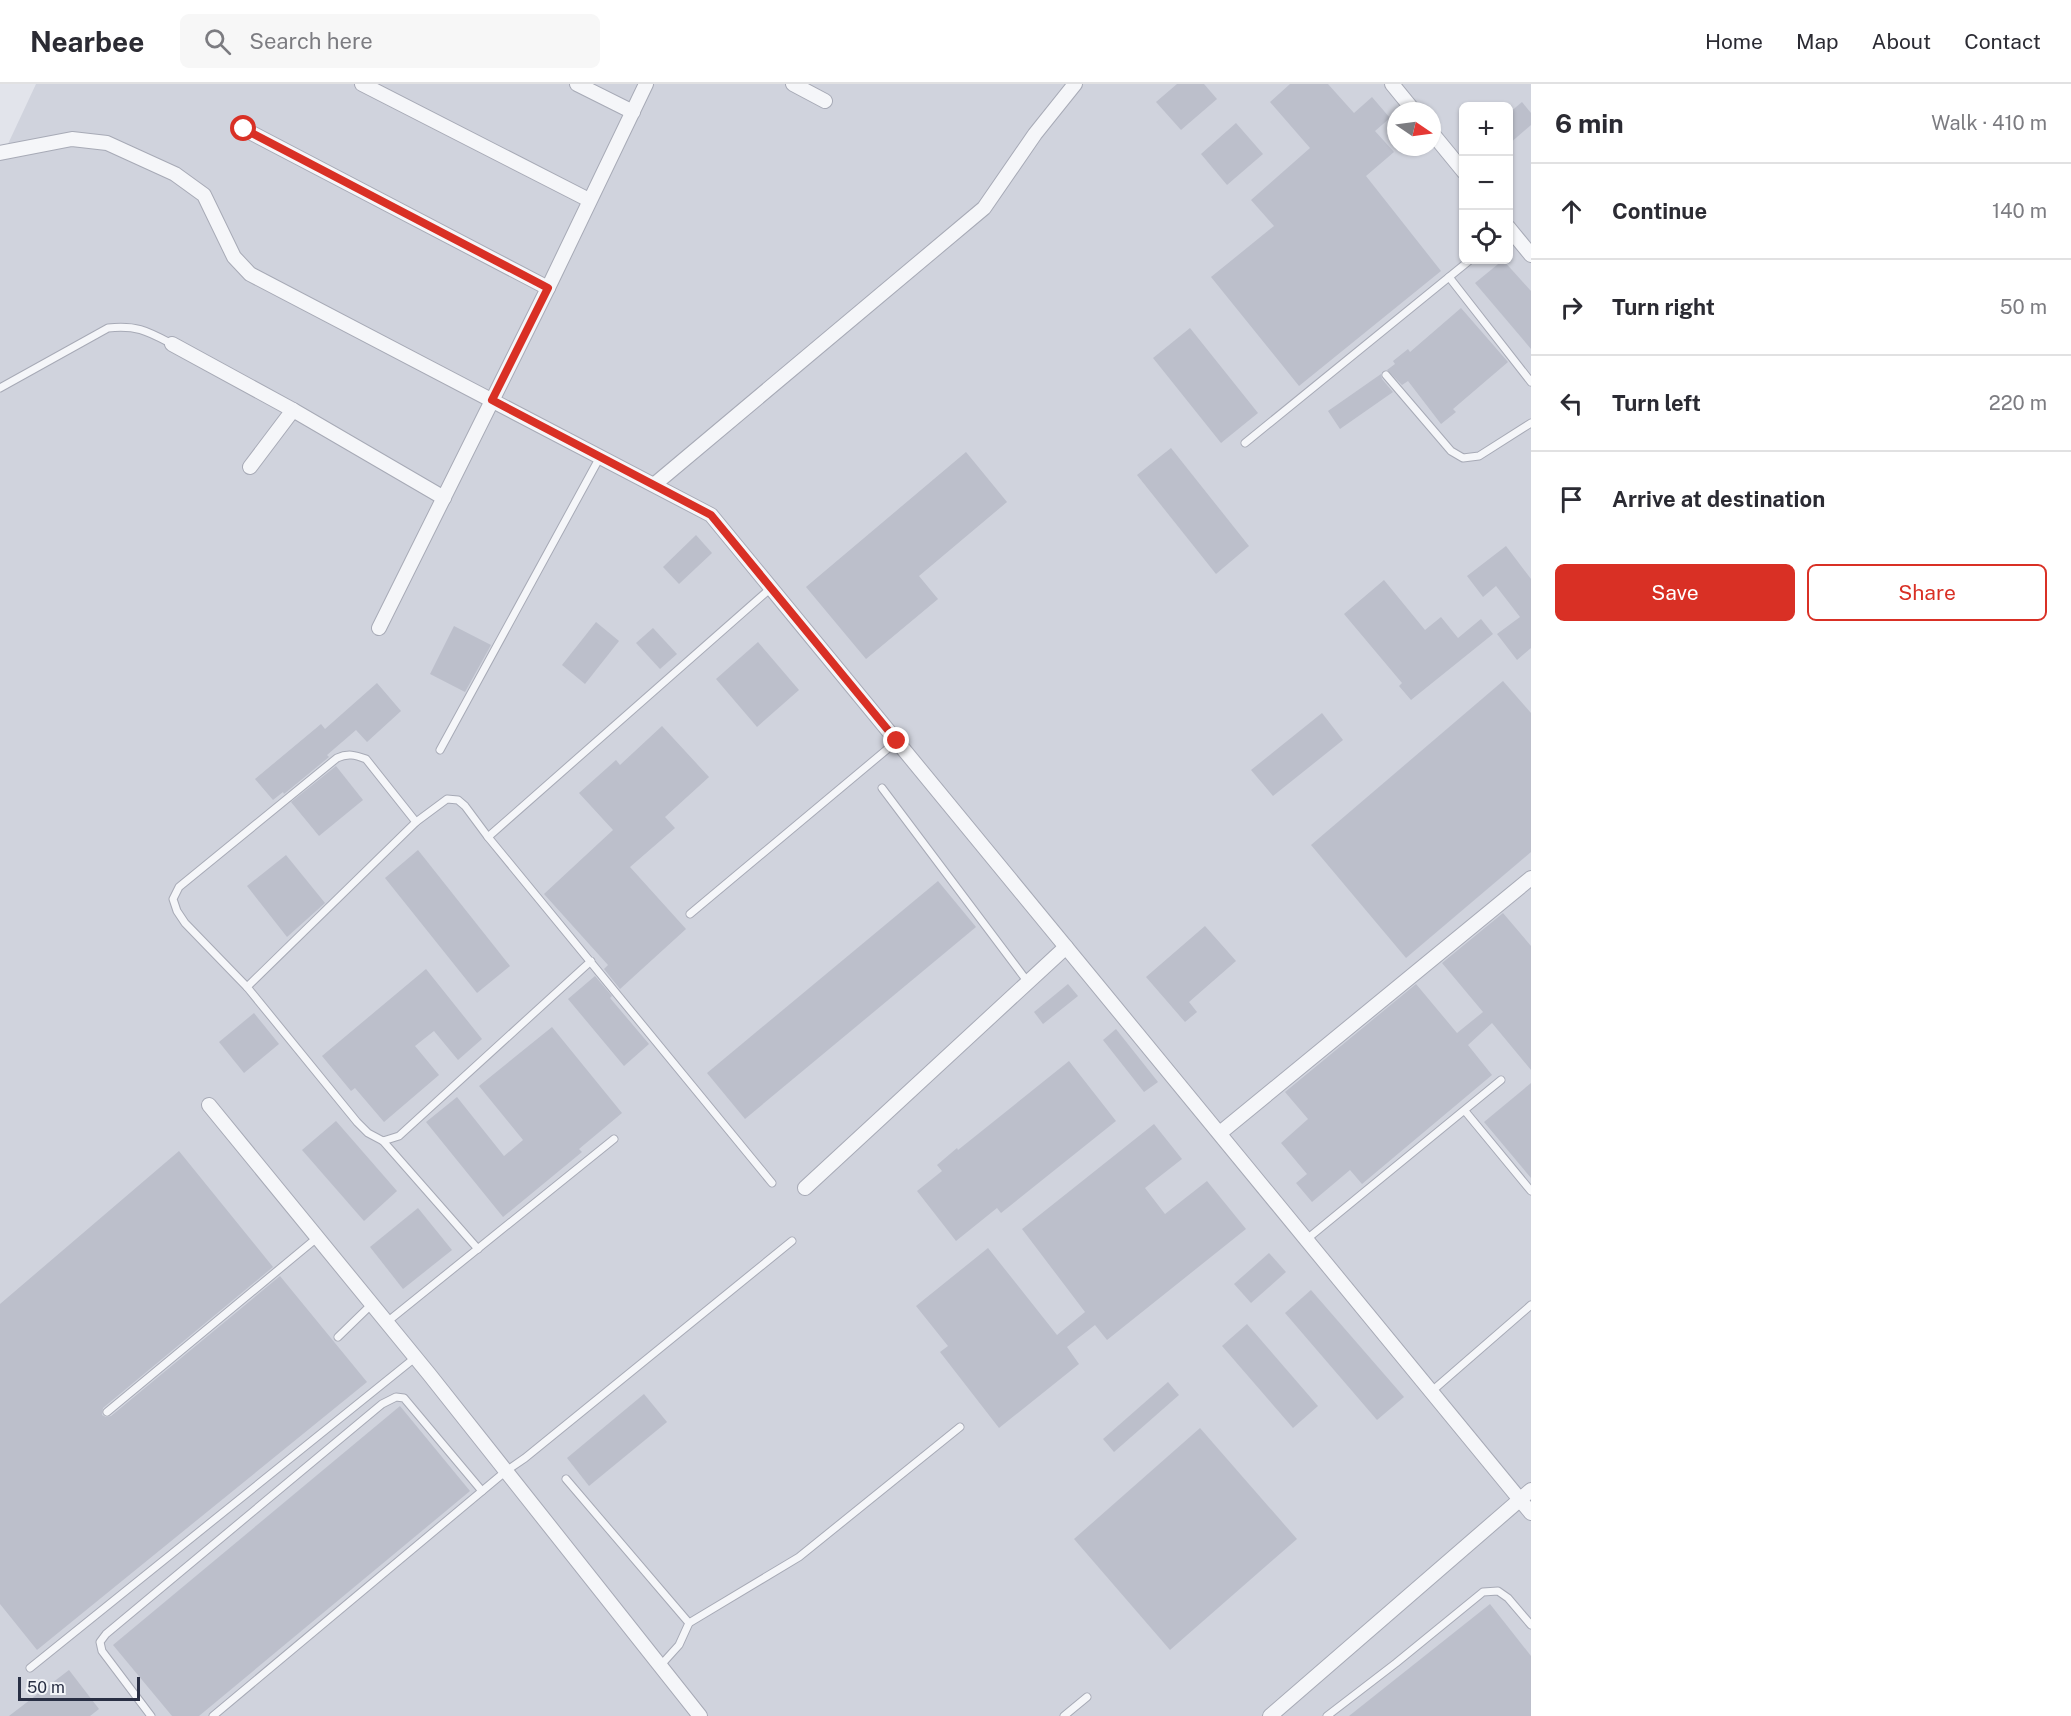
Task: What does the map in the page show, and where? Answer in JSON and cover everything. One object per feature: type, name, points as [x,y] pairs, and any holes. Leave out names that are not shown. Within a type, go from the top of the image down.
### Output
[{"type":"street","points":[[362,84],[589,200]]},
{"type":"street","points":[[577,84],[633,112]]},
{"type":"street","points":[[379,628],[548,288],[646,84]]},
{"type":"street","points":[[793,84],[825,101]]},
{"type":"street","points":[[655,484],[984,208],[1035,134],[1075,84]]},
{"type":"street","points":[[1392,84],[1407,102]]},
{"type":"street","points":[[244,129],[548,288]]},
{"type":"street","points":[[0,153],[72,139],[107,143],[175,174],[204,195],[234,256],[250,274],[711,515],[1531,1513]]},
{"type":"street","points":[[1441,144],[1459,166]]},
{"type":"street","points":[[1513,233],[1531,255]]},
{"type":"street","points":[[172,344],[293,410],[444,498]]},
{"type":"street","points":[[250,467],[293,410]]},
{"type":"street","points":[[1220,1133],[1531,878]]},
{"type":"street","points":[[805,1188],[1066,947]]},
{"type":"street","points":[[209,1105],[416,1358],[700,1716]]},
{"type":"street","points":[[1270,1716],[1531,1490]]},
{"type":"lane","points":[[1245,443],[1465,264]]},
{"type":"lane","points":[[1449,277],[1531,382]]},
{"type":"lane","points":[[0,388],[108,328],[127,326],[146,331],[172,344]]},
{"type":"lane","points":[[1386,375],[1451,452],[1463,458],[1479,456],[1531,423]]},
{"type":"lane","points":[[440,750],[600,457]]},
{"type":"lane","points":[[488,837],[772,587]]},
{"type":"lane","points":[[690,914],[897,741]]},
{"type":"lane","points":[[416,822],[366,759],[345,754],[337,758],[178,887],[173,899],[185,923],[247,987],[357,1122],[368,1133],[383,1141],[478,1250]]},
{"type":"lane","points":[[882,788],[1027,981]]},
{"type":"lane","points":[[247,987],[416,822],[447,800],[458,800],[772,1183]]},
{"type":"lane","points":[[383,1141],[399,1136],[591,961]]},
{"type":"lane","points":[[1307,1239],[1501,1080]]},
{"type":"lane","points":[[1465,1111],[1531,1191]]},
{"type":"lane","points":[[387,1322],[614,1139]]},
{"type":"lane","points":[[107,1412],[318,1237]]},
{"type":"lane","points":[[213,1716],[506,1471],[792,1241]]},
{"type":"lane","points":[[338,1337],[372,1304]]},
{"type":"lane","points":[[1432,1391],[1531,1305]]},
{"type":"lane","points":[[30,1668],[416,1358]]},
{"type":"lane","points":[[151,1716],[102,1652],[100,1642],[106,1634],[382,1404],[396,1397],[404,1398],[482,1491]]},
{"type":"lane","points":[[660,1666],[679,1645],[689,1623],[799,1557],[960,1428]]},
{"type":"lane","points":[[566,1479],[689,1623]]},
{"type":"lane","points":[[1326,1716],[1483,1592],[1498,1591],[1508,1598],[1531,1626]]},
{"type":"lane","points":[[1064,1716],[1087,1697]]},
{"type":"shaded area","points":[[36,84],[1531,84],[1531,1716],[0,1716],[0,161]]},
{"type":"building","points":[[1177,84],[1204,84],[1217,99],[1181,130],[1156,102]]},
{"type":"building","points":[[1290,84],[1328,84],[1354,113],[1372,97],[1387,114],[1387,121],[1375,131],[1387,144],[1387,156],[1389,156],[1366,176],[1441,271],[1299,386],[1211,277],[1274,226],[1251,200],[1310,148],[1270,102]]},
{"type":"building","points":[[1522,102],[1531,113],[1531,125],[1513,141],[1513,110]]},
{"type":"building","points":[[1236,123],[1263,154],[1227,185],[1201,154]]},
{"type":"building","points":[[1498,264],[1507,264],[1531,291],[1531,349],[1475,283]]},
{"type":"building","points":[[1461,308],[1508,362],[1453,409],[1456,412],[1441,424],[1408,381],[1402,385],[1387,370],[1395,364],[1393,361],[1408,349],[1410,352]]},
{"type":"building","points":[[1190,328],[1258,413],[1221,443],[1153,358]]},
{"type":"building","points":[[1381,374],[1382,379],[1393,392],[1340,429],[1328,411]]},
{"type":"building","points":[[1171,448],[1249,546],[1216,574],[1137,475]]},
{"type":"building","points":[[966,452],[1007,502],[919,576],[938,599],[866,659],[806,587]]},
{"type":"building","points":[[696,535],[712,553],[679,584],[663,567]]},
{"type":"building","points":[[1506,546],[1531,579],[1531,648],[1517,660],[1497,634],[1520,617],[1496,586],[1483,597],[1467,576]]},
{"type":"building","points":[[1384,580],[1425,630],[1441,617],[1458,638],[1481,619],[1493,634],[1411,700],[1399,686],[1402,683],[1344,614]]},
{"type":"building","points":[[596,622],[619,641],[585,684],[562,665]]},
{"type":"building","points":[[454,626],[491,645],[465,692],[430,674]]},
{"type":"building","points":[[653,628],[677,654],[660,669],[636,643]]},
{"type":"building","points":[[758,642],[799,690],[757,727],[716,679]]},
{"type":"building","points":[[1503,681],[1531,713],[1531,852],[1406,958],[1311,845]]},
{"type":"building","points":[[377,683],[401,711],[367,742],[356,730],[327,755],[329,757],[284,794],[283,792],[273,800],[255,779],[321,724],[325,729]]},
{"type":"building","points":[[1322,713],[1343,740],[1273,796],[1251,770]]},
{"type":"building","points":[[662,726],[709,777],[665,817],[675,828],[630,867],[686,929],[620,989],[604,969],[608,965],[544,894],[613,830],[579,793],[616,760],[620,765]]},
{"type":"building","points":[[336,766],[363,800],[319,836],[291,802]]},
{"type":"building","points":[[418,850],[510,966],[477,993],[385,878]]},
{"type":"building","points":[[286,855],[325,903],[287,937],[247,886]]},
{"type":"building","points":[[938,881],[976,927],[745,1119],[707,1073]]},
{"type":"building","points":[[1503,913],[1531,946],[1531,1070],[1492,1023],[1468,1045],[1492,1075],[1362,1184],[1350,1170],[1312,1202],[1296,1183],[1307,1174],[1281,1143],[1308,1119],[1285,1092],[1416,984],[1457,1033],[1483,1012],[1442,963]]},
{"type":"building","points":[[1205,926],[1236,961],[1189,1002],[1197,1012],[1185,1022],[1146,977]]},
{"type":"building","points":[[426,969],[482,1039],[458,1060],[434,1031],[415,1046],[439,1075],[384,1122],[355,1088],[351,1091],[322,1056]]},
{"type":"building","points":[[595,976],[612,996],[610,998],[649,1044],[624,1066],[568,999]]},
{"type":"building","points":[[1068,984],[1078,996],[1043,1024],[1034,1012]]},
{"type":"building","points":[[254,1013],[279,1044],[244,1073],[219,1042]]},
{"type":"building","points":[[552,1027],[622,1113],[579,1149],[582,1152],[503,1217],[426,1122],[457,1097],[504,1156],[523,1140],[479,1086]]},
{"type":"building","points":[[1116,1029],[1158,1082],[1144,1092],[1103,1040]]},
{"type":"building","points":[[1069,1061],[1116,1121],[1001,1213],[997,1208],[956,1241],[917,1191],[942,1171],[937,1165]]},
{"type":"building","points":[[1531,1083],[1531,1178],[1484,1122]]},
{"type":"building","points":[[336,1121],[397,1191],[364,1221],[302,1150]]},
{"type":"building","points":[[1154,1124],[1182,1159],[1145,1188],[1165,1214],[1207,1181],[1246,1229],[1107,1340],[1095,1325],[1067,1347],[1079,1364],[999,1428],[940,1352],[948,1346],[916,1306],[988,1248],[1057,1335],[1085,1312],[1022,1229]]},
{"type":"building","points":[[179,1151],[273,1267],[103,1408],[102,1415],[111,1416],[280,1276],[367,1382],[37,1650],[0,1604],[0,1304]]},
{"type":"building","points":[[418,1208],[452,1250],[403,1289],[370,1247]]},
{"type":"building","points":[[1269,1253],[1286,1272],[1251,1303],[1234,1284]]},
{"type":"building","points":[[1311,1290],[1404,1397],[1377,1420],[1285,1313]]},
{"type":"building","points":[[1247,1324],[1318,1406],[1293,1428],[1222,1346]]},
{"type":"building","points":[[1168,1382],[1179,1395],[1114,1452],[1103,1439]]},
{"type":"building","points":[[644,1394],[667,1422],[589,1486],[567,1458]]},
{"type":"building","points":[[400,1406],[470,1491],[199,1716],[172,1716],[113,1645]]},
{"type":"building","points":[[1200,1428],[1297,1539],[1170,1650],[1074,1539]]},
{"type":"building","points":[[1490,1604],[1531,1656],[1531,1716],[1349,1716]]},
{"type":"building","points":[[69,1670],[99,1709],[90,1716],[9,1716]]},
{"type":"route","points":[[244,129],[548,288],[492,400],[711,515],[897,741]]}]
